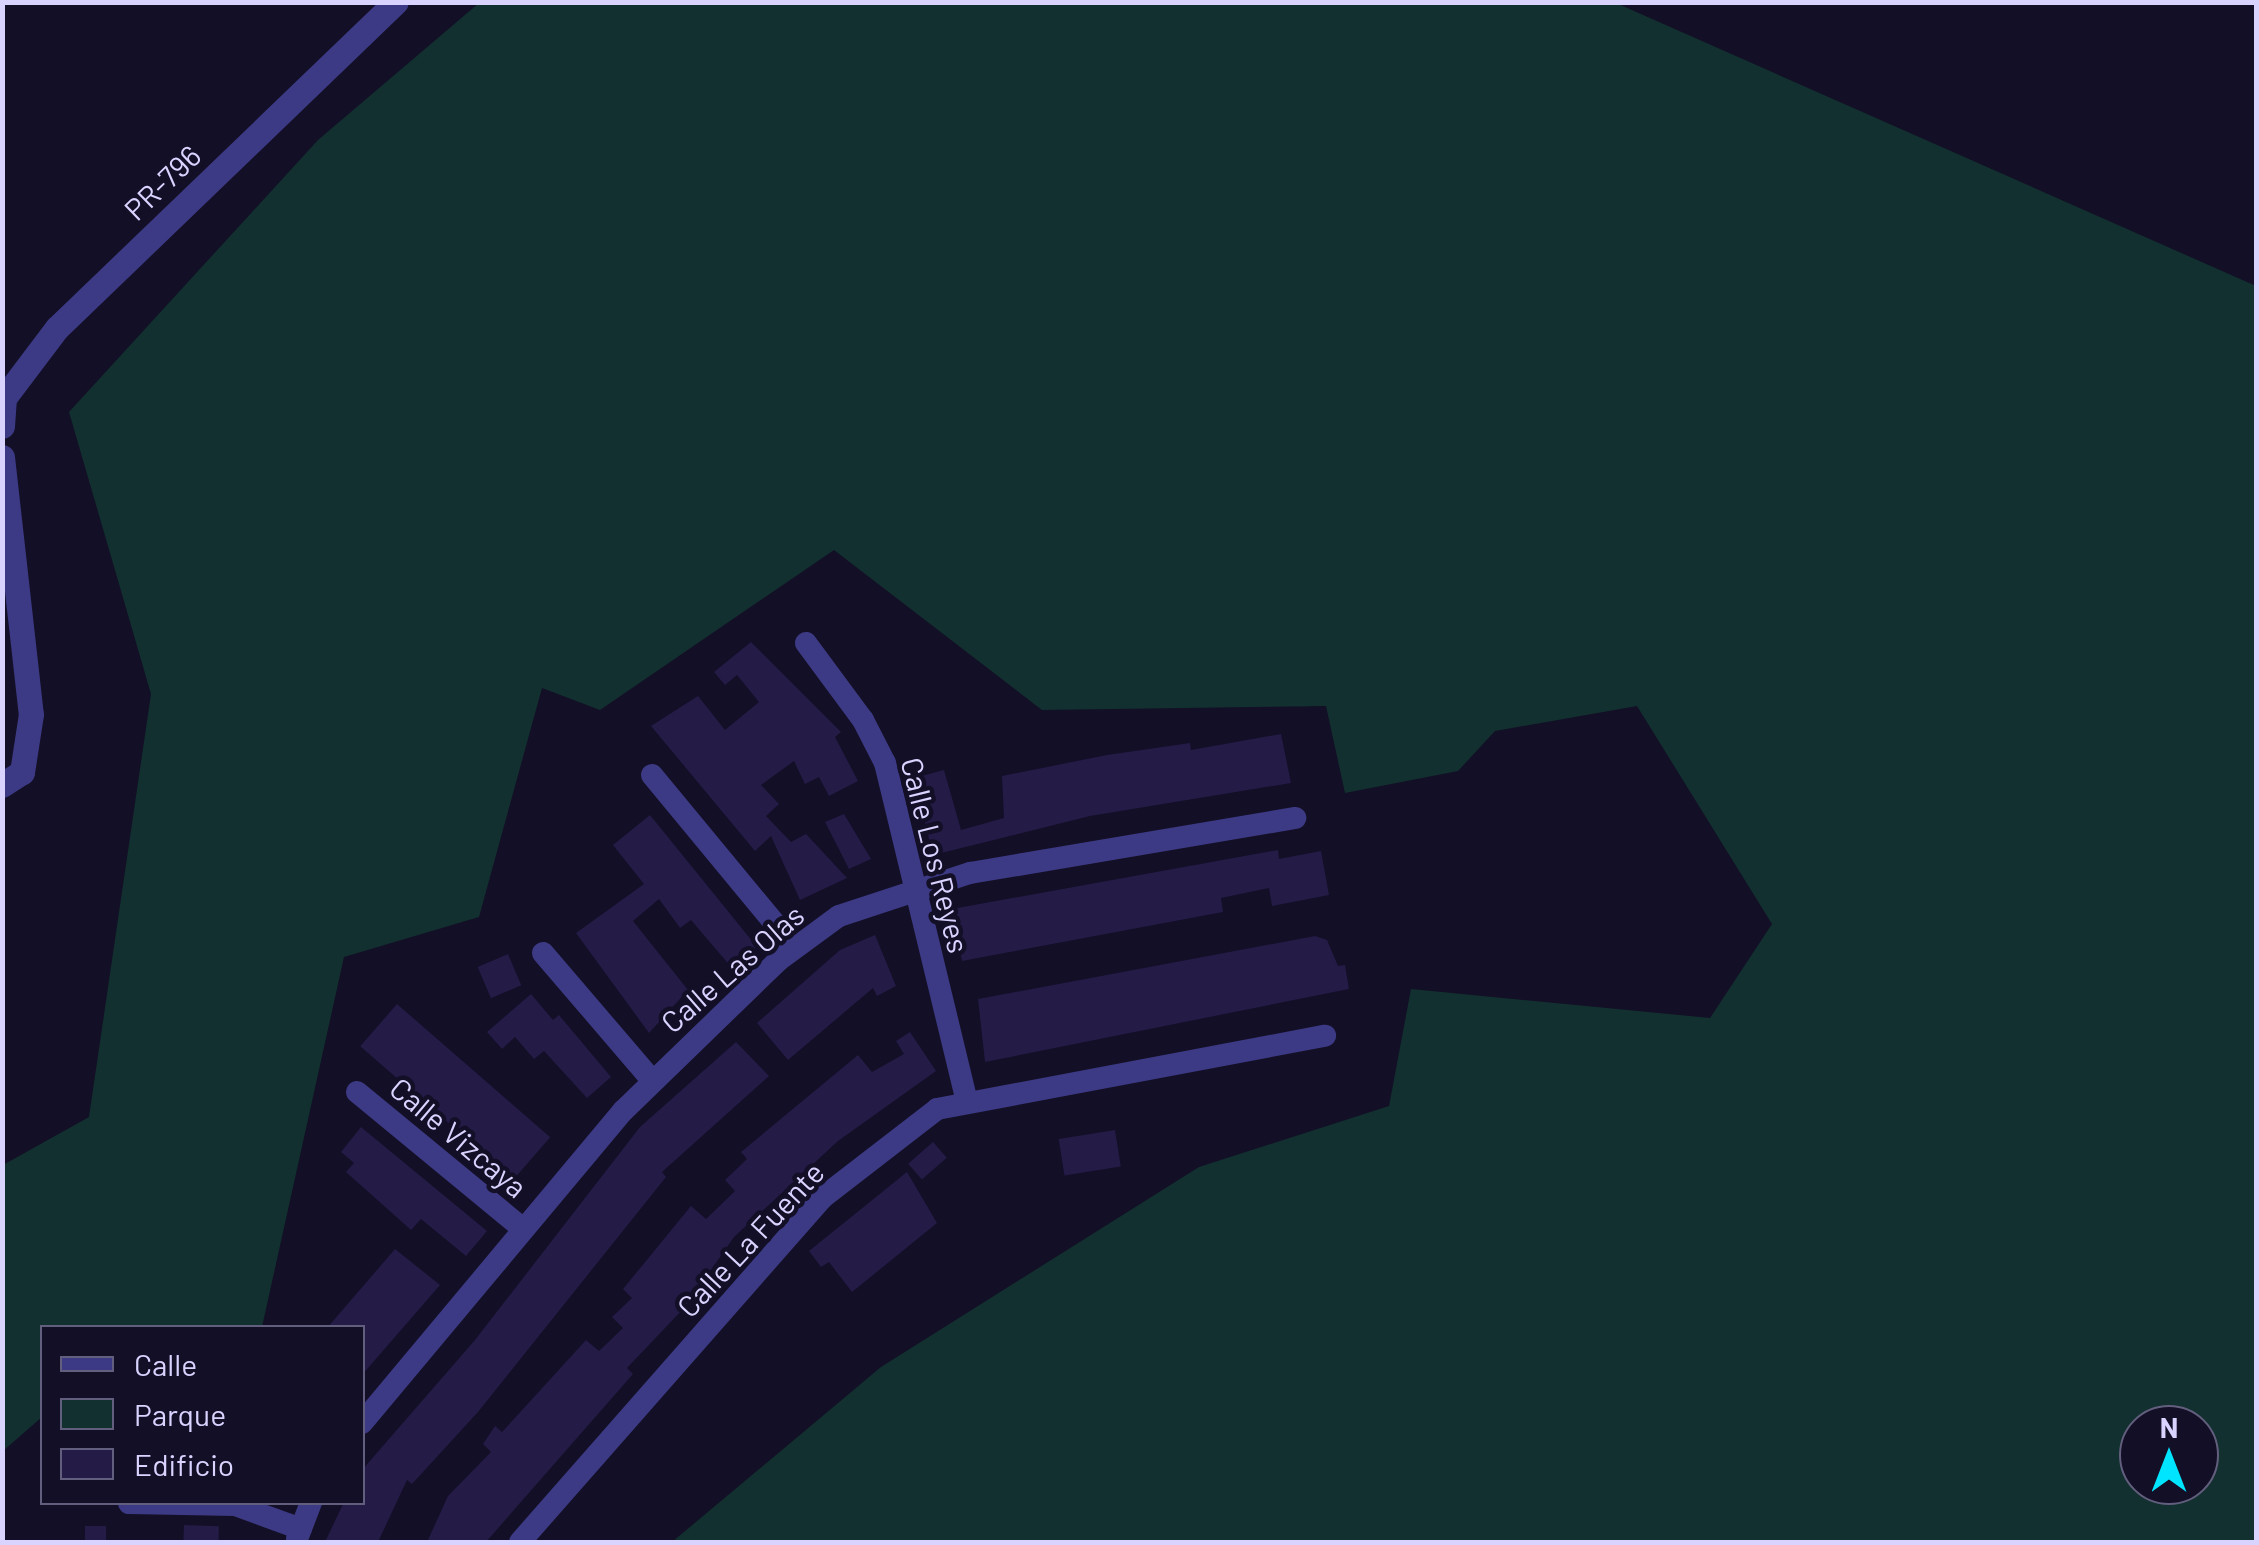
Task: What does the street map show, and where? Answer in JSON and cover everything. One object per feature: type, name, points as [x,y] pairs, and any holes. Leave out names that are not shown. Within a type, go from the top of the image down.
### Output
[{"type":"street","name":"PR-796","points":[[2,426],[4,398],[57,328],[396,2]]},
{"type":"street","points":[[2,457],[30,714],[22,772],[2,784]]},
{"type":"street","name":"Calle Los Reyes","points":[[806,644],[863,720],[885,763],[967,1100]]},
{"type":"street","points":[[652,775],[795,948]]},
{"type":"street","name":"Calle Las Olas","points":[[365,1418],[652,1080],[795,948],[839,916],[970,872],[1295,818]]},
{"type":"street","points":[[543,953],[652,1080]]},
{"type":"street","name":"Calle La Fuente","points":[[520,1542],[822,1198],[937,1109],[967,1100],[1324,1036]]},
{"type":"street","name":"Calle Vizcaya","points":[[357,1092],[523,1229]]},
{"type":"street","points":[[236,1505],[299,1536],[310,1505]]},
{"type":"green space","points":[[479,3],[1616,3],[2256,286],[2256,1542],[672,1542],[881,1367],[1199,1167],[1389,1106],[1411,989],[1710,1018],[1772,924],[1637,706],[1495,731],[1458,771],[1345,793],[1326,706],[1042,710],[834,550],[600,710],[542,688],[479,917],[344,957],[262,1325],[40,1325],[40,1419],[3,1451],[3,1165],[89,1117],[151,694],[69,412],[318,140]]},
{"type":"building","points":[[751,642],[841,732],[835,737],[858,781],[829,796],[819,777],[805,784],[794,761],[761,785],[779,804],[766,816],[791,842],[806,834],[847,878],[800,900],[771,836],[755,851],[651,726],[698,696],[725,730],[759,702],[737,675],[725,685],[714,672]]},
{"type":"building","points":[[1281,734],[1291,783],[1090,816],[933,855],[914,778],[944,770],[961,830],[1004,818],[1002,776],[1107,755],[1190,743],[1191,750]]},
{"type":"building","points":[[844,814],[871,859],[849,869],[825,822]]},
{"type":"building","points":[[650,815],[757,947],[732,968],[691,920],[680,928],[659,899],[633,921],[688,990],[649,1033],[576,933],[644,884],[613,845]]},
{"type":"building","points":[[1278,850],[1279,859],[1321,851],[1329,895],[1272,906],[1269,888],[1221,898],[1223,912],[962,961],[952,909]]},
{"type":"building","points":[[875,935],[896,986],[877,996],[873,988],[788,1060],[757,1023],[840,950]]},
{"type":"building","points":[[1315,936],[1327,940],[1338,966],[1345,965],[1349,989],[985,1062],[978,999]]},
{"type":"building","points":[[508,954],[521,985],[491,998],[478,967]]},
{"type":"building","points":[[531,994],[553,1020],[559,1015],[611,1077],[587,1098],[544,1051],[534,1059],[515,1037],[502,1049],[487,1032]]},
{"type":"building","points":[[397,1004],[550,1137],[513,1179],[360,1046]]},
{"type":"building","points":[[910,1032],[936,1071],[838,1141],[734,1237],[685,1307],[627,1368],[633,1374],[486,1542],[427,1542],[448,1496],[491,1452],[483,1444],[495,1426],[502,1432],[586,1340],[599,1351],[623,1328],[612,1317],[632,1298],[623,1289],[691,1206],[706,1219],[735,1191],[725,1180],[747,1159],[741,1152],[858,1055],[872,1072],[904,1054],[896,1041]]},
{"type":"building","points":[[736,1042],[769,1076],[662,1172],[666,1177],[478,1412],[412,1484],[407,1480],[378,1542],[325,1542],[343,1505],[365,1505],[365,1467],[475,1340],[640,1127]]},
{"type":"building","points":[[361,1127],[487,1231],[466,1256],[421,1219],[411,1230],[346,1172],[354,1163],[341,1152]]},
{"type":"building","points":[[1115,1130],[1121,1167],[1064,1175],[1059,1139]]},
{"type":"building","points":[[933,1142],[947,1158],[922,1179],[908,1164]]},
{"type":"building","points":[[907,1172],[937,1223],[852,1292],[829,1262],[821,1267],[809,1251]]},
{"type":"building","points":[[395,1249],[440,1285],[365,1372],[365,1325],[330,1325]]},
{"type":"building","points":[[184,1525],[219,1526],[218,1542],[183,1542]]},
{"type":"building","points":[[85,1526],[106,1526],[106,1542],[85,1542]]}]
